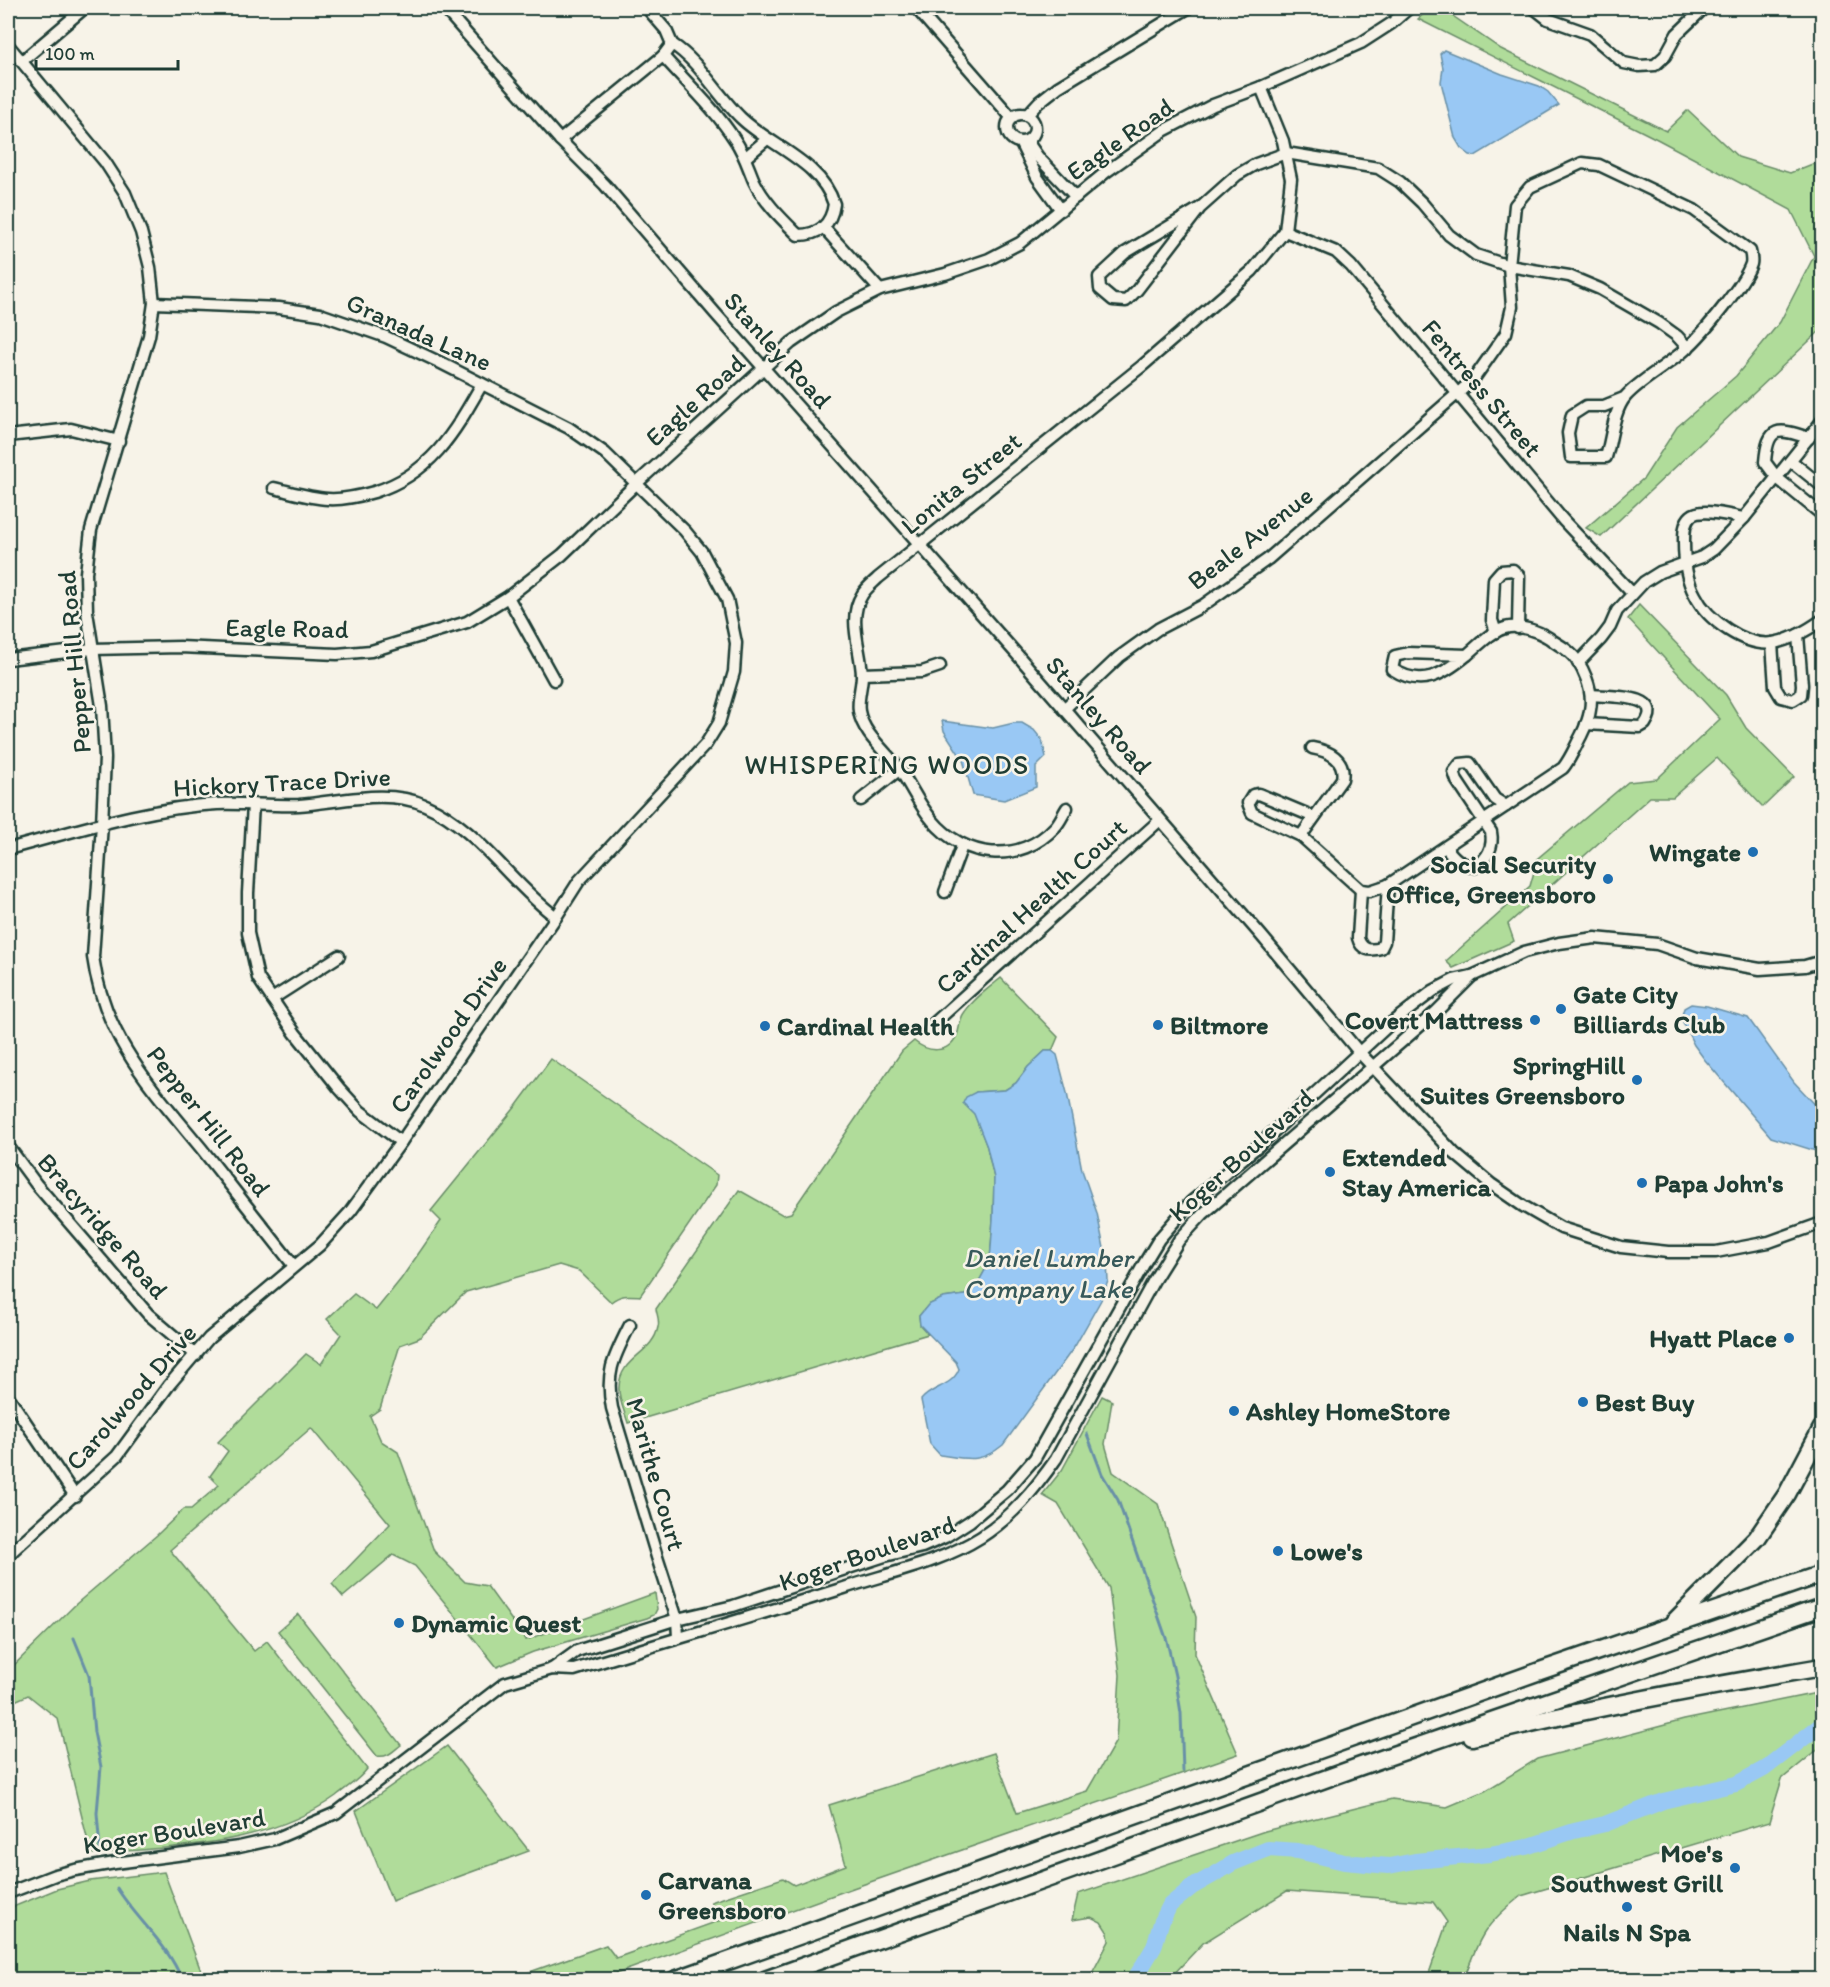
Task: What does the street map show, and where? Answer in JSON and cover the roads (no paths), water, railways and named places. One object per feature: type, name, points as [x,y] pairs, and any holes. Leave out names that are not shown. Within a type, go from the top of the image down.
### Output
[{"type":"highway","points":[[1670,1626],[1757,1538],[1787,1494],[1822,1428]]},
{"type":"highway","points":[[675,1980],[1822,1574]]},
{"type":"highway","points":[[765,1980],[1361,1766],[1822,1607]]},
{"type":"highway","points":[[1361,1766],[1554,1716],[1822,1667]]},
{"type":"street","name":"Stanley Road","points":[[444,8],[560,140],[605,185],[764,369],[921,545],[1260,934],[1359,1052],[1454,1153],[1491,1184],[1561,1228],[1590,1239],[1638,1250],[1694,1254],[1716,1252],[1769,1242],[1822,1223]]},
{"type":"street","points":[[647,8],[666,30],[672,44],[684,53],[741,118],[767,139],[798,158],[828,193],[833,200],[834,207],[824,228],[806,235],[798,235],[766,201],[728,129],[663,56]]},
{"type":"street","points":[[916,8],[1012,118]]},
{"type":"street","points":[[1027,115],[1058,87],[1188,8]]},
{"type":"street","name":"Eagle Road","points":[[8,659],[93,649],[180,647],[305,654],[371,651],[467,622],[508,597],[562,555],[637,483],[800,337],[836,312],[880,290],[945,274],[989,259],[1020,243],[1106,172],[1165,130],[1213,105],[1261,87],[1361,43],[1392,23],[1408,8]]},
{"type":"street","points":[[1534,8],[1548,19],[1590,34],[1624,63],[1639,66],[1655,65],[1665,56],[1677,34],[1704,8]]},
{"type":"street","points":[[22,61],[81,11]]},
{"type":"street","points":[[560,140],[663,56],[672,44]]},
{"type":"street","name":"Pepper Hill Road","points":[[8,45],[105,162],[125,193],[141,232],[150,267],[154,303],[149,336],[91,530],[86,573],[87,612],[102,706],[105,758],[93,957],[100,992],[113,1029],[135,1067],[294,1266]]},
{"type":"street","points":[[1261,87],[1283,141],[1291,179],[1285,231]]},
{"type":"street","points":[[1023,142],[1035,130],[1033,121],[1027,115],[1019,114],[1012,118],[1007,130],[1011,138],[1023,142],[1076,197]]},
{"type":"street","points":[[745,158],[767,139]]},
{"type":"street","points":[[1023,142],[1037,177],[1061,210]]},
{"type":"street","points":[[1200,208],[1125,253],[1099,277],[1100,289],[1113,300],[1126,301],[1200,208],[1237,175],[1256,164],[1286,153],[1378,168],[1400,182],[1422,203],[1449,236],[1476,255],[1509,266],[1569,276],[1600,289],[1659,323],[1677,336],[1688,348]]},
{"type":"street","name":"Beale Avenue","points":[[1064,709],[1119,657],[1158,629],[1202,606],[1268,559],[1473,380],[1506,333],[1512,307],[1509,266],[1515,205],[1530,187],[1582,163],[1599,165],[1694,210],[1750,251],[1752,262],[1743,280],[1706,329],[1688,348],[1624,398]]},
{"type":"street","points":[[824,228],[880,290]]},
{"type":"street","name":"Fentress Street","points":[[1285,231],[1336,252],[1351,266],[1563,520],[1602,558],[1632,593]]},
{"type":"street","name":"Lonita Street","points":[[1067,808],[1057,825],[1041,840],[1027,847],[1005,853],[986,853],[962,846],[945,834],[932,820],[900,769],[866,729],[859,711],[862,674],[855,615],[862,595],[878,578],[1142,366],[1226,294],[1252,271],[1285,231]]},
{"type":"street","name":"Granada Lane","points":[[154,303],[279,308],[320,314],[386,337],[569,428],[605,453],[637,483]]},
{"type":"street","points":[[274,488],[329,499],[361,496],[393,486],[420,470],[440,450],[458,426],[482,384]]},
{"type":"street","points":[[1624,398],[1615,418],[1606,457],[1571,457],[1568,433],[1572,415],[1586,406],[1604,406],[1624,398]]},
{"type":"street","points":[[1578,663],[1606,633],[1617,612],[1632,593],[1660,572],[1702,557],[1714,549],[1744,518],[1822,421]]},
{"type":"street","points":[[8,436],[71,429],[119,441]]},
{"type":"street","points":[[1809,438],[1783,429],[1774,433],[1767,444],[1765,462],[1777,478],[1820,513],[1822,511]]},
{"type":"street","points":[[1791,461],[1822,486]]},
{"type":"street","name":"Carolwood Drive","points":[[8,1555],[117,1456],[169,1385],[209,1338],[320,1245],[350,1212],[401,1142],[579,881],[706,744],[719,723],[734,672],[736,643],[727,598],[702,552],[685,531],[637,483]]},
{"type":"street","points":[[1744,518],[1700,511],[1690,517],[1684,529],[1684,562],[1695,595],[1712,616],[1732,633],[1752,641],[1772,644],[1798,635],[1822,620]]},
{"type":"street","points":[[1496,632],[1492,620],[1494,579],[1501,571],[1513,570],[1519,576],[1518,628]]},
{"type":"street","points":[[508,597],[554,680]]},
{"type":"street","points":[[1314,817],[1259,794],[1253,795],[1248,803],[1252,813],[1301,836],[1361,890],[1370,891],[1388,885],[1563,768],[1569,760],[1591,710],[1591,695],[1578,663],[1570,652],[1544,635],[1507,627],[1496,632],[1467,655],[1446,671],[1434,678],[1404,676],[1392,669],[1395,656],[1408,653],[1467,655]]},
{"type":"street","points":[[1772,644],[1775,687],[1781,697],[1793,700],[1801,695],[1802,684],[1798,635]]},
{"type":"street","points":[[862,674],[922,672],[940,666]]},
{"type":"street","points":[[1586,724],[1640,727],[1645,724],[1650,712],[1645,702],[1637,699],[1591,695]]},
{"type":"street","points":[[1301,836],[1341,779],[1343,772],[1342,765],[1330,753],[1312,748]]},
{"type":"street","points":[[1446,847],[1454,858],[1475,867],[1484,861],[1493,840],[1491,832],[1457,781],[1454,772],[1460,764],[1470,763],[1495,799],[1506,806]]},
{"type":"street","points":[[861,800],[900,769]]},
{"type":"street","name":"Hickory Trace Drive","points":[[8,849],[166,810],[217,804],[297,805],[401,797],[425,805],[465,831],[541,906],[556,917]]},
{"type":"street","points":[[253,804],[248,933],[258,978],[295,1033],[339,1088],[360,1111],[401,1142]]},
{"type":"street","name":"Cardinal Health Court","points":[[932,1025],[1160,820]]},
{"type":"street","points":[[945,892],[962,846]]},
{"type":"street","points":[[1361,890],[1360,945],[1366,950],[1375,950],[1381,948],[1384,942],[1388,885]]},
{"type":"street","name":"Koger Boulevard","points":[[8,1893],[75,1870],[239,1847],[275,1839],[312,1825],[336,1813],[505,1683],[552,1669],[577,1651],[677,1619],[733,1606],[885,1556],[922,1547],[945,1537],[987,1508],[1035,1458],[1145,1262],[1175,1218],[1258,1146],[1390,1024],[1433,991],[1454,980],[1472,976],[1524,952],[1559,943],[1595,938],[1657,944],[1697,958],[1760,969],[1805,966],[1822,961]]},
{"type":"street","points":[[272,999],[339,956]]},
{"type":"street","name":"Koger Boulevard","points":[[552,1669],[574,1670],[951,1553],[981,1537],[1000,1523],[1028,1496],[1056,1459],[1154,1280],[1179,1240],[1203,1214],[1374,1067],[1461,989],[1472,976]]},
{"type":"street","name":"Bracyridge Road","points":[[8,1146],[36,1184],[148,1314],[196,1355]]},
{"type":"street","name":"Marithe Court","points":[[630,1325],[611,1368],[609,1389],[612,1408],[677,1619],[678,1637]]},
{"type":"street","points":[[8,1395],[75,1496]]},
{"type":"water","points":[[1444,50],[1502,74],[1539,86],[1548,92],[1559,105],[1475,156],[1470,155],[1461,148],[1455,138],[1441,82],[1443,68],[1440,54]]},
{"type":"water","points":[[942,721],[993,728],[1022,723],[1034,730],[1042,740],[1046,757],[1036,767],[1036,787],[1004,800],[973,795],[963,760],[944,731]]},
{"type":"water","points":[[1691,1004],[1707,1006],[1748,1018],[1794,1082],[1822,1112],[1822,1153],[1771,1137],[1694,1045],[1681,1019],[1684,1008]]},
{"type":"water","name":"Daniel Lumber Company Lake","points":[[1045,1051],[1052,1051],[1057,1055],[1082,1170],[1097,1213],[1107,1263],[1108,1281],[1101,1300],[1075,1346],[1003,1445],[980,1458],[966,1459],[940,1455],[930,1444],[921,1400],[952,1379],[959,1369],[956,1362],[920,1325],[919,1316],[928,1305],[943,1298],[965,1295],[978,1283],[990,1261],[993,1219],[994,1178],[987,1147],[974,1114],[963,1103],[966,1097],[976,1092],[1005,1090],[1016,1083],[1028,1067]]},
{"type":"waterway","points":[[1087,1434],[1102,1474],[1118,1500],[1167,1641],[1181,1713],[1183,1771]]},
{"type":"waterway","points":[[74,1638],[89,1675],[94,1732],[101,1767],[97,1813],[100,1849]]},
{"type":"waterway","points":[[1134,1980],[1154,1947],[1161,1923],[1170,1905],[1192,1887],[1233,1863],[1268,1849],[1298,1851],[1344,1862],[1389,1866],[1415,1861],[1490,1854],[1526,1847],[1574,1831],[1605,1824],[1663,1801],[1736,1784],[1764,1769],[1822,1724]]},
{"type":"waterway","points":[[117,1888],[169,1955],[182,1980]]},
{"type":"place","name":"Wingate","points":[[1753,852]]},
{"type":"place","name":"Social Security Office, Greensboro","points":[[1608,879]]},
{"type":"place","name":"Gate City Billiards Club","points":[[1561,1009]]},
{"type":"place","name":"Covert Mattress","points":[[1535,1020]]},
{"type":"place","name":"Biltmore","points":[[1158,1025]]},
{"type":"place","name":"Cardinal Health","points":[[765,1026]]},
{"type":"place","name":"SpringHill Suites Greensboro","points":[[1637,1080]]},
{"type":"place","name":"Extended Stay America","points":[[1330,1172]]},
{"type":"place","name":"Papa John's","points":[[1642,1183]]},
{"type":"place","name":"Hyatt Place","points":[[1789,1338]]},
{"type":"place","name":"Best Buy","points":[[1583,1402]]},
{"type":"place","name":"Ashley HomeStore","points":[[1234,1411]]},
{"type":"place","name":"Lowe's","points":[[1278,1551]]},
{"type":"place","name":"Dynamic Quest","points":[[399,1623]]},
{"type":"place","name":"Moe's Southwest Grill","points":[[1735,1868]]},
{"type":"place","name":"Carvana Greensboro","points":[[646,1895]]},
{"type":"place","name":"Nails N Spa","points":[[1627,1907]]},
{"type":"district","name":"WHISPERING WOODS","points":[[887,765]]}]
